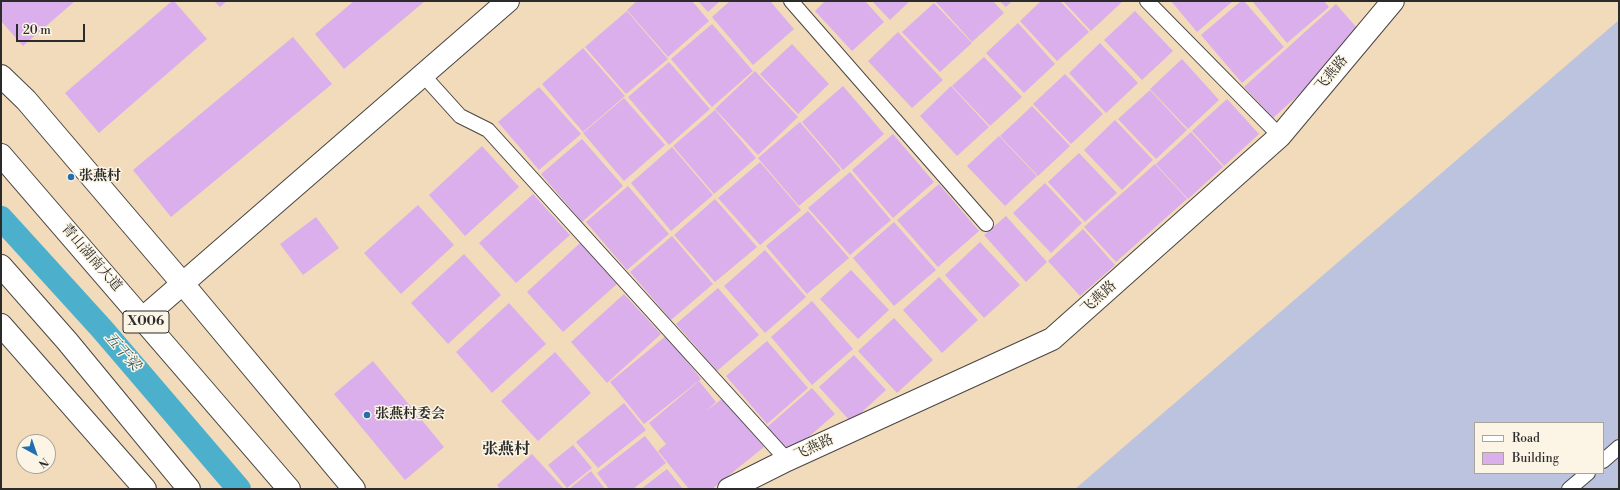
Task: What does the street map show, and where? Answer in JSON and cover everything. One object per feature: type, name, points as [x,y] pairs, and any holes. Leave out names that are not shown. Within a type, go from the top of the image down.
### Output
[{"type":"main road","points":[[143,318],[508,1]]},
{"type":"main road","name":"飞燕路","points":[[729,489],[787,460],[1052,339],[1280,136],[1393,1]]},
{"type":"main road","points":[[1,76],[26,100],[183,284],[354,489]]},
{"type":"main road","name":"青山湖南大道","points":[[1,155],[289,489]]},
{"type":"main road","points":[[1,266],[67,341],[189,489]]},
{"type":"main road","points":[[1,325],[145,489]]},
{"type":"lane","points":[[791,1],[986,224]]},
{"type":"lane","points":[[1147,1],[1280,136]]},
{"type":"lane","points":[[423,75],[460,116],[488,130],[787,460]]},
{"type":"lane","points":[[1604,460],[1619,447]]},
{"type":"lane","points":[[1569,489],[1587,474]]},
{"type":"shaded area","points":[[1619,20],[1619,489],[1075,489]]},
{"type":"building","points":[[2,1],[75,1],[23,46],[1,21]]},
{"type":"building","points":[[172,1],[174,1],[207,39],[99,133],[65,93]]},
{"type":"building","points":[[214,1],[227,1],[220,7]]},
{"type":"building","points":[[354,1],[425,1],[344,69],[315,34]]},
{"type":"building","points":[[637,1],[692,1],[709,21],[668,57],[627,10]]},
{"type":"building","points":[[698,1],[720,1],[708,12]]},
{"type":"building","points":[[730,1],[770,1],[794,29],[753,65],[712,17]]},
{"type":"building","points":[[825,1],[865,1],[884,22],[852,51],[815,11]]},
{"type":"building","points":[[872,1],[910,1],[890,20]]},
{"type":"building","points":[[935,1],[993,1],[1004,13],[972,42]]},
{"type":"building","points":[[999,1],[1012,1],[1006,7]]},
{"type":"building","points":[[1041,1],[1060,1],[1089,32],[1057,61],[1020,21]]},
{"type":"building","points":[[1063,1],[1123,1],[1091,31]]},
{"type":"building","points":[[1171,1],[1233,1],[1197,32]]},
{"type":"building","points":[[1241,1],[1244,1],[1284,47],[1242,83],[1201,35]]},
{"type":"building","points":[[1252,1],[1324,1],[1329,7],[1287,43]]},
{"type":"building","points":[[934,3],[972,43],[940,72],[902,32]]},
{"type":"building","points":[[1336,4],[1364,36],[1273,118],[1244,87]]},
{"type":"building","points":[[627,11],[668,59],[626,94],[585,47]]},
{"type":"building","points":[[1135,11],[1173,51],[1142,80],[1104,40]]},
{"type":"building","points":[[1018,23],[1055,64],[1024,93],[986,53]]},
{"type":"building","points":[[712,24],[753,71],[712,107],[671,59]]},
{"type":"building","points":[[898,32],[943,80],[912,108],[868,61]]},
{"type":"building","points":[[293,37],[332,84],[171,217],[133,170]]},
{"type":"building","points":[[1100,43],[1138,83],[1106,113],[1069,73]]},
{"type":"building","points":[[792,44],[829,84],[798,114],[760,74]]},
{"type":"building","points":[[583,48],[625,96],[583,132],[542,84]]},
{"type":"building","points":[[984,57],[1022,97],[990,126],[952,86]]},
{"type":"building","points":[[1182,59],[1219,100],[1188,129],[1150,89]]},
{"type":"building","points":[[669,62],[710,109],[669,145],[628,97]]},
{"type":"building","points":[[755,71],[798,117],[758,155],[715,109]]},
{"type":"building","points":[[1065,74],[1103,114],[1071,144],[1033,104]]},
{"type":"building","points":[[843,86],[884,134],[843,170],[802,122]]},
{"type":"building","points":[[951,86],[989,127],[957,156],[920,116]]},
{"type":"building","points":[[539,87],[581,134],[539,170],[498,122]]},
{"type":"building","points":[[1150,90],[1187,130],[1156,159],[1118,119]]},
{"type":"building","points":[[624,98],[665,145],[624,181],[583,133]]},
{"type":"building","points":[[1227,99],[1259,134],[1224,166],[1192,131]]},
{"type":"building","points":[[1032,106],[1070,146],[1038,176],[1000,136]]},
{"type":"building","points":[[715,110],[756,158],[714,194],[673,146]]},
{"type":"building","points":[[1115,120],[1153,160],[1122,190],[1084,150]]},
{"type":"building","points":[[800,122],[841,170],[799,206],[758,158]]},
{"type":"building","points":[[1191,132],[1223,167],[1188,199],[1156,164]]},
{"type":"building","points":[[893,134],[934,182],[893,218],[852,170]]},
{"type":"building","points":[[999,136],[1037,176],[1005,206],[967,166]]},
{"type":"building","points":[[582,139],[623,186],[582,222],[541,174]]},
{"type":"building","points":[[482,146],[519,187],[465,236],[429,195]]},
{"type":"building","points":[[672,147],[713,195],[671,231],[631,183]]},
{"type":"building","points":[[1079,153],[1117,193],[1085,222],[1048,182]]},
{"type":"building","points":[[760,162],[801,210],[760,245],[718,198]]},
{"type":"building","points":[[1155,164],[1187,199],[1116,262],[1084,227]]},
{"type":"building","points":[[850,172],[891,220],[850,255],[808,208]]},
{"type":"building","points":[[1045,183],[1082,223],[1051,253],[1013,213]]},
{"type":"building","points":[[939,184],[979,231],[938,267],[897,220]]},
{"type":"building","points":[[628,186],[669,234],[627,270],[586,222]]},
{"type":"building","points":[[533,194],[570,235],[516,283],[479,243]]},
{"type":"building","points":[[715,199],[757,247],[715,282],[674,235]]},
{"type":"building","points":[[418,205],[454,245],[401,294],[364,253]]},
{"type":"building","points":[[808,211],[849,258],[807,294],[766,246]]},
{"type":"building","points":[[1006,216],[1047,262],[1026,282],[984,235]]},
{"type":"building","points":[[316,217],[339,248],[303,275],[280,244]]},
{"type":"building","points":[[894,222],[936,270],[894,306],[853,258]]},
{"type":"building","points":[[1083,229],[1115,265],[1080,296],[1048,261]]},
{"type":"building","points":[[672,236],[713,284],[671,320],[630,272]]},
{"type":"building","points":[[980,242],[1020,285],[984,318],[945,275]]},
{"type":"building","points":[[580,243],[617,284],[563,332],[527,292]]},
{"type":"building","points":[[765,250],[806,297],[765,333],[724,286]]},
{"type":"building","points":[[464,254],[501,295],[448,344],[411,303]]},
{"type":"building","points":[[851,270],[889,310],[858,339],[820,299]]},
{"type":"building","points":[[939,277],[978,320],[942,353],[903,310]]},
{"type":"building","points":[[718,288],[759,335],[717,371],[676,324]]},
{"type":"building","points":[[624,294],[661,334],[607,383],[571,342]]},
{"type":"building","points":[[812,301],[853,349],[812,385],[771,337]]},
{"type":"building","points":[[509,303],[546,344],[492,393],[456,352]]},
{"type":"building","points":[[894,318],[933,360],[897,393],[858,351]]},
{"type":"building","points":[[666,336],[701,379],[644,424],[610,382]]},
{"type":"building","points":[[767,341],[808,388],[767,424],[726,376]]},
{"type":"building","points":[[555,352],[591,393],[538,441],[501,401]]},
{"type":"building","points":[[854,355],[886,390],[851,422],[819,387]]},
{"type":"building","points":[[373,361],[444,447],[405,480],[334,394]]},
{"type":"building","points":[[699,381],[716,402],[705,412],[723,398],[764,447],[712,489],[689,489],[658,451],[666,444],[649,423]]},
{"type":"building","points":[[812,388],[835,414],[788,455],[766,428]]},
{"type":"building","points":[[624,403],[646,430],[598,468],[576,442]]},
{"type":"building","points":[[645,436],[666,463],[633,489],[609,489],[597,473]]},
{"type":"building","points":[[573,445],[592,468],[567,488],[548,465]]},
{"type":"building","points":[[532,454],[564,489],[500,489],[497,485]]},
{"type":"building","points":[[667,469],[683,489],[641,489]]},
{"type":"building","points":[[591,471],[605,489],[569,489]]},
{"type":"waterway","name":"五干梁","points":[[1,218],[102,329],[239,489]]},
{"type":"place","name":"张燕村","points":[[71,177]]},
{"type":"place","name":"张燕村委会","points":[[367,415]]},
{"type":"district","name":"张燕村","points":[[506,450]]}]
